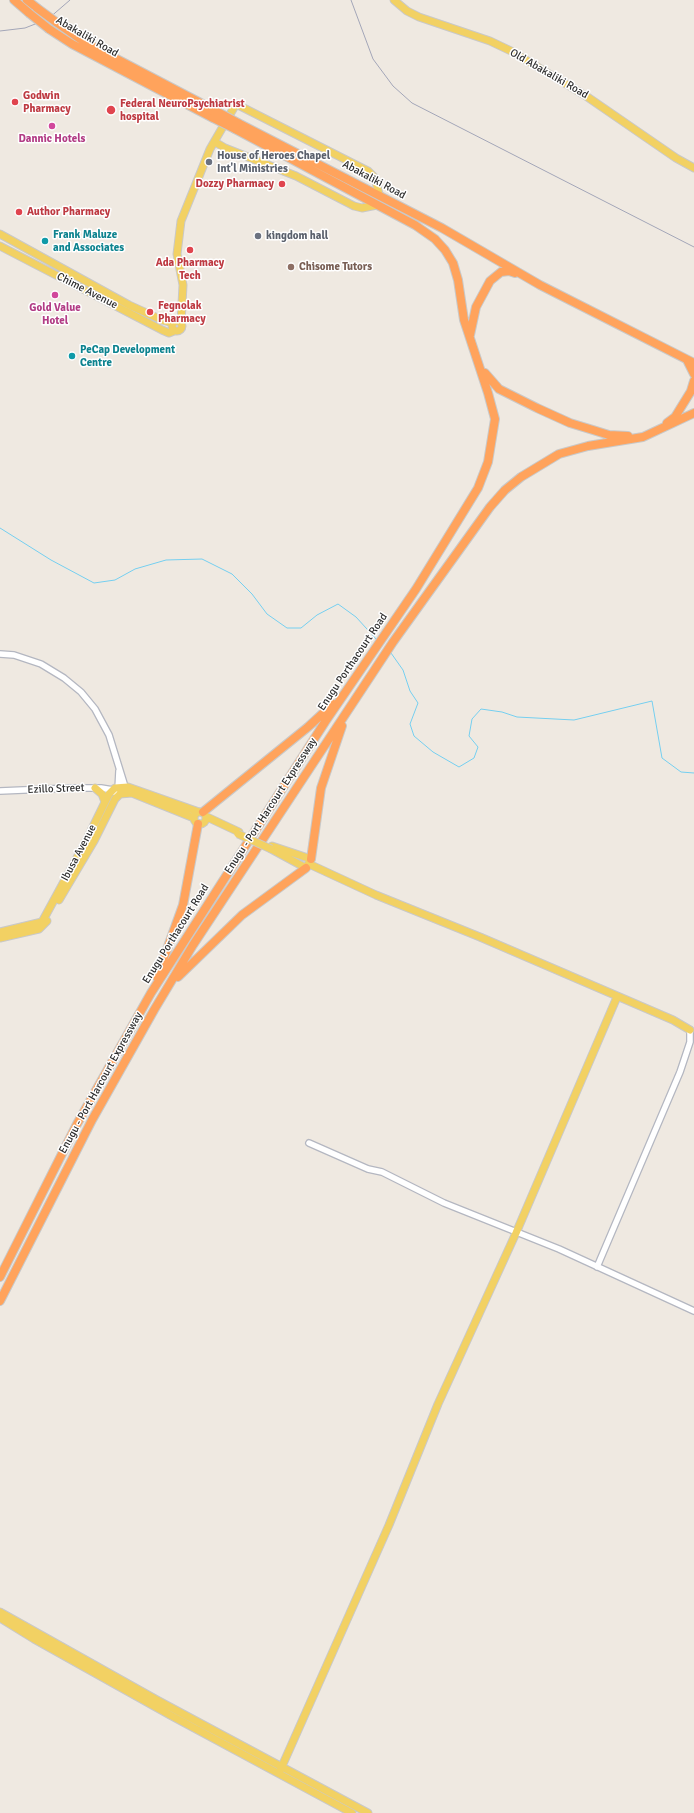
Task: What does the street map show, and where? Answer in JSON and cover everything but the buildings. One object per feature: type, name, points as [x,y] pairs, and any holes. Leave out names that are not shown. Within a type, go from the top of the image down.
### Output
[{"type":"highway","name":"Abakaliki Road","points":[[14,0],[49,29],[72,44],[236,126],[376,191],[523,275],[691,362]]},
{"type":"highway","name":"Abakaliki Road","points":[[27,0],[56,22],[102,52],[214,115]]},
{"type":"highway","name":"Abakaliki Road","points":[[236,126],[415,225],[436,239],[453,263],[458,280],[464,320],[470,335]]},
{"type":"highway","points":[[470,335],[476,307],[490,281],[498,274],[505,271],[523,275]]},
{"type":"highway","name":"Enugu Porthacourt Road","points":[[0,1277],[77,1124],[151,993],[347,689],[416,589],[453,530],[484,476],[495,420],[470,335]]},
{"type":"highway","points":[[478,362],[494,385],[522,402],[570,423],[609,435],[643,436]]},
{"type":"highway","points":[[691,362],[694,374]]},
{"type":"highway","points":[[662,428],[679,411],[691,391],[694,381]]},
{"type":"highway","name":"Enugu - Port Harcourt Expressway","points":[[0,1301],[85,1133],[167,988],[380,661],[463,541],[505,490],[529,472],[560,454],[588,446],[643,436],[694,413]]},
{"type":"highway","points":[[151,993],[183,906],[201,817],[308,727],[347,689]]},
{"type":"highway","points":[[167,988],[242,915],[309,863],[321,788],[345,714]]},
{"type":"main road","name":"Old Abakaliki Road","points":[[394,0],[407,11],[419,17],[490,41],[511,51],[586,96],[676,158],[694,168]]},
{"type":"main road","points":[[176,322],[182,307],[183,285],[177,254],[181,221],[210,149],[236,104],[372,174],[375,178],[376,191]]},
{"type":"main road","points":[[215,142],[225,148],[296,176],[348,203],[362,208],[377,205]]},
{"type":"main road","points":[[348,203],[359,200],[362,196]]},
{"type":"main road","name":"Chime Avenue","points":[[0,234],[129,305],[162,320],[176,322],[172,328],[174,331],[169,333],[162,330],[0,246]]},
{"type":"main road","points":[[95,788],[102,794],[105,802]]},
{"type":"main road","name":"Ezillo Street","points":[[120,791],[201,817],[309,863]]},
{"type":"main road","name":"Ibusa Avenue","points":[[39,926],[85,843],[105,802],[120,791]]},
{"type":"main road","name":"Ibusa Avenue","points":[[39,926],[94,841],[120,791]]},
{"type":"main road","name":"Ezillo Street","points":[[271,847],[309,863]]},
{"type":"main road","points":[[309,863],[376,895],[480,937],[617,998],[673,1020],[690,1030]]},
{"type":"main road","points":[[0,932],[39,926]]},
{"type":"main road","points":[[0,938],[39,926]]},
{"type":"main road","points":[[280,1770],[296,1730],[389,1525],[438,1404],[516,1233],[617,998]]},
{"type":"main road","points":[[0,1612],[280,1770],[352,1813]]},
{"type":"main road","points":[[0,1618],[34,1639],[280,1770],[368,1813]]},
{"type":"street","points":[[0,654],[14,655],[41,664],[60,675],[81,692],[95,709],[106,728],[116,753],[119,770],[120,791]]},
{"type":"street","name":"Ezillo Street","points":[[0,791],[95,788],[120,791]]},
{"type":"street","points":[[596,1267],[633,1187],[680,1072],[690,1042],[690,1030]]},
{"type":"street","points":[[309,1143],[368,1169],[382,1172],[444,1203],[559,1249],[694,1311]]},
{"type":"waterway","points":[[0,528],[51,560],[94,583],[115,580],[135,569],[166,560],[202,559],[232,574],[252,594],[267,614],[287,628],[301,628],[317,615],[338,604],[356,617],[377,640]]},
{"type":"waterway","points":[[391,653],[403,670],[410,691],[418,703],[410,724],[414,736],[433,752],[459,767],[474,758],[478,747],[469,736],[472,719],[481,709],[502,712],[517,717],[574,720],[652,701],[662,758],[681,772],[694,773]]},
{"type":"railway","points":[[0,31],[25,28],[48,19],[70,0]]},
{"type":"railway","points":[[351,0],[373,59],[393,86],[412,103],[694,247]]},
{"type":"place","name":"Godwin Pharmacy","points":[[15,102]]},
{"type":"place","name":"Federal NeuroPsychiatrist hospital","points":[[111,110]]},
{"type":"place","name":"Dannic Hotels","points":[[52,126]]},
{"type":"place","name":"House of Heroes Chapel Int'l Ministries","points":[[209,162]]},
{"type":"place","name":"Dozzy Pharmacy","points":[[282,184]]},
{"type":"place","name":"Author Pharmacy","points":[[19,212]]},
{"type":"place","name":"kingdom hall","points":[[258,236]]},
{"type":"place","name":"Frank Maluze and Associates","points":[[45,241]]},
{"type":"place","name":"Ada Pharmacy Tech","points":[[190,250]]},
{"type":"place","name":"Chisome Tutors","points":[[291,267]]},
{"type":"place","name":"Gold Value Hotel","points":[[55,295]]},
{"type":"place","name":"Fegnolak Pharmacy","points":[[150,312]]},
{"type":"place","name":"PeCap Development Centre","points":[[72,356]]}]
